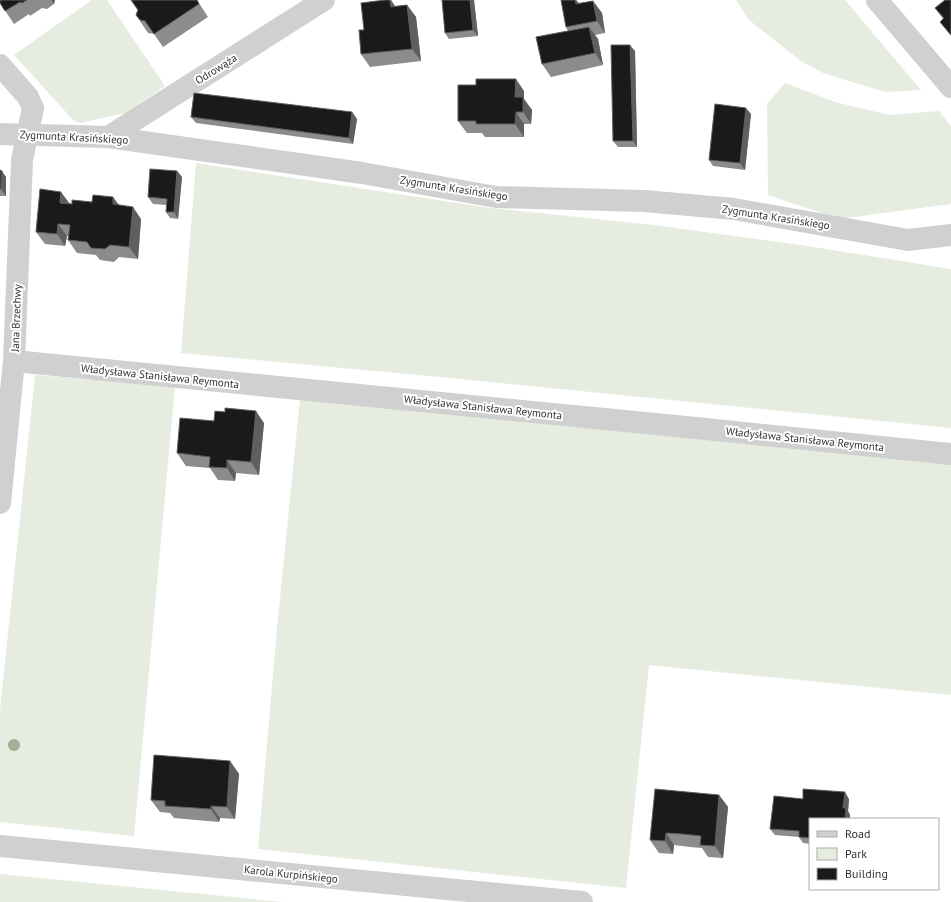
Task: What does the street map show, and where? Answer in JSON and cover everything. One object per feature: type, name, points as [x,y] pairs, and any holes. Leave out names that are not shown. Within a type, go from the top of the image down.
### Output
[{"type":"street","name":"Odrowąża","points":[[108,137],[324,0]]},
{"type":"street","points":[[877,0],[951,87]]},
{"type":"street","name":"Jana Brzechwy","points":[[0,64],[28,96],[33,108],[22,160],[14,361],[0,503]]},
{"type":"street","name":"Zygmunta Krasińskiego","points":[[0,134],[108,137],[362,173],[496,197],[644,201],[734,209],[908,240],[951,235]]},
{"type":"street","name":"Władysława Stanisława Reymonta","points":[[14,361],[951,454]]},
{"type":"street","name":"Karola Kurpińskiego","points":[[0,846],[582,902]]},
{"type":"green space","points":[[92,0],[107,0],[165,86],[126,113],[80,123],[74,121],[14,55]]},
{"type":"green space","points":[[736,0],[845,0],[921,90],[885,92],[823,73],[802,62],[749,20]]},
{"type":"green space","points":[[785,83],[835,102],[889,115],[939,111],[951,126],[951,204],[839,219],[768,195],[767,104]]},
{"type":"green space","points":[[196,163],[490,208],[654,225],[801,245],[951,269],[951,428],[461,379],[181,353]]},
{"type":"green space","points":[[35,375],[175,386],[134,836],[0,822],[0,710]]},
{"type":"green space","points":[[300,399],[951,463],[951,695],[649,665],[626,888],[258,849],[277,628]]},
{"type":"green space","points":[[0,874],[283,902],[0,902]]},
{"type":"building","points":[[0,0],[27,0],[22,3],[20,2],[5,11],[0,3]]},
{"type":"building","points":[[131,0],[197,0],[199,4],[154,34],[145,21],[140,20],[136,15],[138,10]]},
{"type":"building","points":[[390,0],[391,7],[407,5],[412,49],[361,54],[359,30],[364,30],[361,3]]},
{"type":"building","points":[[442,0],[470,0],[473,30],[445,33]]},
{"type":"building","points":[[561,0],[575,0],[576,4],[593,1],[597,21],[566,27]]},
{"type":"building","points":[[945,0],[951,0],[951,35],[940,22],[944,18],[935,8]]},
{"type":"building","points":[[589,27],[595,53],[542,64],[536,37]]},
{"type":"building","points":[[611,45],[630,45],[633,141],[613,141]]},
{"type":"building","points":[[476,79],[516,79],[515,97],[523,97],[523,112],[516,112],[515,124],[476,124],[476,121],[458,121],[458,85],[476,85]]},
{"type":"building","points":[[194,93],[352,112],[349,138],[191,117]]},
{"type":"building","points":[[715,104],[746,108],[740,163],[709,160]]},
{"type":"building","points":[[150,169],[177,171],[174,212],[166,212],[167,199],[148,197]]},
{"type":"building","points":[[0,170],[2,171],[1,189],[0,189]]},
{"type":"building","points":[[40,189],[61,192],[60,203],[72,204],[72,200],[92,202],[93,195],[113,197],[113,204],[133,207],[129,247],[110,245],[105,249],[91,248],[87,242],[68,240],[70,225],[58,224],[57,234],[36,232]]},
{"type":"building","points":[[225,408],[256,411],[251,462],[227,460],[227,468],[209,467],[210,457],[177,453],[180,418],[214,421],[215,411],[225,412]]},
{"type":"building","points":[[154,755],[230,761],[227,807],[211,806],[211,809],[165,806],[165,801],[151,800]]},
{"type":"building","points":[[655,789],[719,795],[715,846],[700,845],[701,836],[682,834],[666,833],[665,841],[650,840]]},
{"type":"building","points":[[803,789],[845,792],[843,808],[846,808],[845,818],[809,818],[809,838],[799,837],[799,831],[770,829],[774,796],[803,799]]}]
